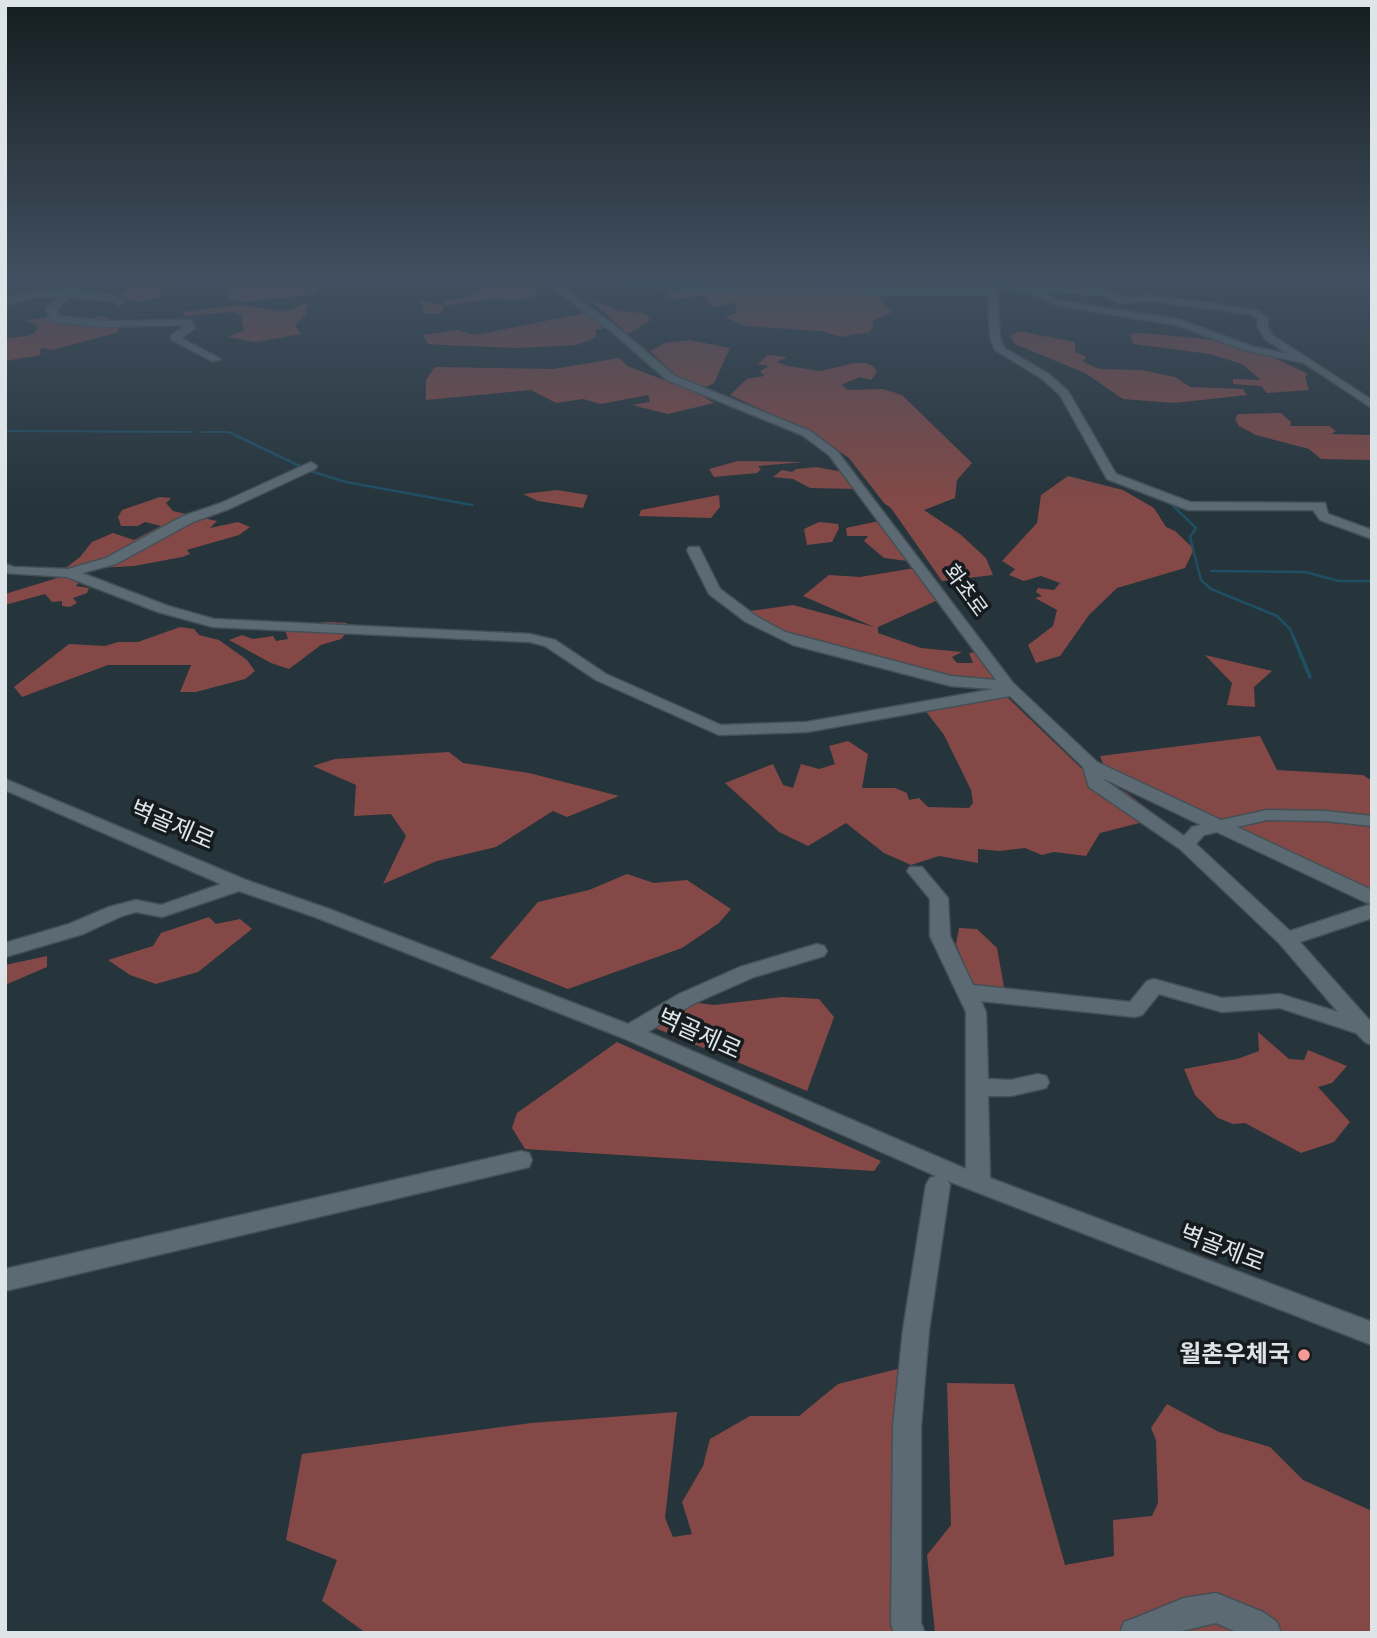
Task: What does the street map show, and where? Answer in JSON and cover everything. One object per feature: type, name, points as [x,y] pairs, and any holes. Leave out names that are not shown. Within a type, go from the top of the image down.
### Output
[{"type":"street","points":[[211,356],[216,359]]},
{"type":"street","name":"화초로","points":[[646,356],[671,378],[806,433],[833,453],[1010,689],[1091,766],[1372,898]]},
{"type":"street","points":[[1011,356],[1045,376],[1064,393],[1111,476],[1188,506],[1321,506],[1319,512],[1324,517],[1372,535]]},
{"type":"street","points":[[1286,356],[1307,361]]},
{"type":"street","points":[[1299,356],[1372,405]]},
{"type":"street","points":[[5,568],[11,571],[69,573],[111,561],[188,519],[225,506],[311,466]]},
{"type":"street","points":[[694,550],[714,592],[751,619],[780,635],[951,681],[1010,689]]},
{"type":"street","points":[[69,573],[163,609],[213,623],[530,638],[550,643],[601,677],[719,730],[807,727],[1010,689]]},
{"type":"street","points":[[1091,766],[1095,783],[1186,845],[1287,939],[1367,1032]]},
{"type":"street","name":"벽골제로","points":[[5,784],[239,884],[322,913],[630,1033],[978,1184],[1372,1334]]},
{"type":"street","points":[[1186,845],[1198,831],[1267,815],[1325,816],[1372,821]]},
{"type":"street","points":[[916,871],[939,898],[940,936],[976,1012],[978,1184]]},
{"type":"street","points":[[5,950],[76,929],[116,911],[136,906],[162,911],[239,884]]},
{"type":"street","points":[[1287,939],[1359,917],[1372,910]]},
{"type":"street","points":[[630,1033],[686,999],[747,972],[817,951]]},
{"type":"street","points":[[968,992],[1135,1010],[1154,986],[1222,1005],[1280,1001],[1367,1032]]},
{"type":"street","points":[[977,1087],[1011,1088],[1038,1082]]},
{"type":"street","points":[[5,1280],[521,1160]]},
{"type":"street","points":[[910,1633],[906,1624],[907,1426],[916,1330],[938,1185]]},
{"type":"street","points":[[1135,1633],[1184,1613],[1216,1608],[1252,1623],[1266,1633]]},
{"type":"shaded area","points":[[5,356],[32,356],[5,361]]},
{"type":"shaded area","points":[[656,356],[726,356],[714,383],[706,387],[680,379]]},
{"type":"shaded area","points":[[766,356],[782,356],[787,357],[777,362],[820,371],[855,363],[866,363],[874,367],[877,372],[871,380],[860,377],[841,385],[848,390],[883,389],[902,395],[972,463],[957,480],[955,498],[924,510],[960,534],[986,558],[993,575],[942,581],[891,508],[884,503],[849,458],[816,435],[730,395],[747,379],[764,376],[760,371],[769,366],[758,364]]},
{"type":"shaded area","points":[[1045,356],[1086,356],[1082,361],[1099,369],[1141,370],[1175,377],[1190,387],[1243,389],[1247,395],[1174,403],[1123,399],[1085,373]]},
{"type":"shaded area","points":[[1218,356],[1271,356],[1308,374],[1305,377],[1309,390],[1267,393],[1261,386],[1233,384],[1233,379],[1261,380],[1242,364]]},
{"type":"shaded area","points":[[619,358],[627,366],[696,392],[714,403],[668,414],[632,405],[650,402],[648,395],[601,404],[583,399],[556,403],[531,390],[426,400],[426,380],[435,367],[553,369]]},
{"type":"shaded area","points":[[1281,413],[1291,422],[1290,426],[1329,426],[1336,431],[1331,434],[1372,435],[1372,460],[1321,459],[1309,449],[1256,435],[1239,426],[1235,419],[1238,414]]},
{"type":"shaded area","points":[[738,461],[804,462],[758,466],[761,469],[757,473],[714,477],[709,469]]},
{"type":"shaded area","points":[[816,467],[843,472],[857,489],[810,488],[793,479],[773,477],[782,470],[792,472],[796,469]]},
{"type":"shaded area","points":[[1068,476],[1123,490],[1154,508],[1166,527],[1175,531],[1194,549],[1185,568],[1117,588],[1089,615],[1060,656],[1036,663],[1028,645],[1053,626],[1057,610],[1035,598],[1042,596],[1036,592],[1038,588],[1054,590],[1060,583],[1041,576],[1024,581],[1009,575],[1015,569],[1002,561],[1037,523],[1041,495]]},
{"type":"shaded area","points":[[557,490],[588,495],[583,508],[538,501],[523,494]]},
{"type":"shaded area","points":[[719,495],[720,507],[711,518],[639,516],[641,510]]},
{"type":"shaded area","points":[[160,497],[171,498],[166,503],[173,511],[217,521],[210,528],[238,522],[250,527],[239,535],[187,550],[190,554],[182,557],[134,566],[63,570],[80,557],[92,542],[113,533],[134,540],[161,526],[145,522],[138,526],[121,526],[118,517],[122,510]]},
{"type":"shaded area","points":[[879,521],[908,561],[884,558],[864,541],[868,536],[847,536],[846,528]]},
{"type":"shaded area","points":[[819,522],[838,524],[839,528],[832,542],[807,545],[804,529]]},
{"type":"shaded area","points":[[915,568],[938,600],[878,627],[878,633],[921,648],[962,652],[952,657],[957,663],[973,663],[969,653],[978,652],[995,679],[962,679],[789,636],[755,617],[750,611],[793,605],[874,627],[803,596],[829,575],[860,577]]},
{"type":"shaded area","points":[[67,575],[81,579],[76,586],[89,588],[87,593],[73,598],[77,603],[70,607],[62,606],[62,601],[52,602],[45,594],[5,605],[5,594]]},
{"type":"shaded area","points":[[347,623],[347,632],[341,639],[321,645],[289,669],[271,663],[229,640],[242,635],[253,639],[273,636],[276,641],[288,639],[285,630],[304,624]]},
{"type":"shaded area","points":[[180,627],[194,629],[199,635],[219,640],[247,660],[255,671],[245,679],[196,692],[180,692],[191,665],[108,665],[22,697],[14,687],[69,644],[105,646],[118,642],[138,642]]},
{"type":"shaded area","points":[[1205,655],[1272,671],[1254,687],[1255,707],[1227,705],[1232,683]]},
{"type":"shaded area","points":[[1007,697],[1081,768],[1127,793],[1159,818],[1100,833],[1086,856],[1054,852],[1042,855],[1025,848],[999,851],[978,849],[978,863],[939,856],[911,865],[884,853],[846,823],[808,846],[779,832],[725,783],[773,764],[783,785],[793,788],[801,764],[819,769],[835,764],[829,746],[848,741],[868,754],[862,788],[895,788],[907,793],[909,800],[919,798],[928,807],[969,808],[973,803],[971,790],[944,735],[925,710]]},
{"type":"shaded area","points":[[1260,736],[1277,770],[1363,775],[1372,781],[1372,894],[1104,766],[1100,756]]},
{"type":"shaded area","points":[[449,752],[463,763],[529,773],[619,796],[567,817],[553,811],[496,847],[437,861],[383,884],[406,836],[391,814],[354,816],[356,785],[313,766],[335,759]]},
{"type":"shaded area","points":[[627,874],[654,883],[687,880],[731,909],[719,923],[682,948],[568,989],[490,958],[538,902],[589,890]]},
{"type":"shaded area","points":[[209,917],[216,924],[240,919],[252,929],[198,972],[156,984],[130,975],[108,960],[153,946],[161,933]]},
{"type":"shaded area","points":[[959,928],[977,929],[997,948],[1004,987],[994,989],[972,984],[956,944]]},
{"type":"shaded area","points":[[47,956],[47,967],[5,985],[5,965]]},
{"type":"shaded area","points":[[782,997],[819,999],[834,1017],[807,1091],[653,1027],[690,1002],[714,1005]]},
{"type":"shaded area","points":[[1258,1032],[1289,1059],[1304,1060],[1308,1050],[1347,1066],[1332,1083],[1318,1087],[1350,1122],[1334,1142],[1301,1153],[1245,1123],[1233,1124],[1218,1118],[1195,1095],[1184,1069],[1237,1059],[1259,1051]]},
{"type":"shaded area","points":[[617,1042],[881,1161],[874,1171],[525,1149],[512,1128],[517,1113]]},
{"type":"shaded area","points":[[901,1368],[897,1633],[366,1633],[322,1601],[337,1560],[286,1540],[302,1454],[531,1423],[677,1412],[665,1518],[673,1537],[692,1534],[682,1502],[703,1466],[710,1439],[750,1416],[799,1416],[838,1384]]},
{"type":"shaded area","points":[[947,1383],[1014,1384],[1065,1565],[1114,1556],[1113,1520],[1152,1516],[1158,1503],[1156,1440],[1151,1428],[1167,1404],[1219,1432],[1270,1447],[1303,1480],[1372,1511],[1372,1633],[935,1633],[927,1555],[951,1525]]},
{"type":"waterway","points":[[5,431],[191,432]]},
{"type":"waterway","points":[[202,432],[229,432],[237,436]]},
{"type":"waterway","points":[[237,436],[302,467]]},
{"type":"waterway","points":[[237,436],[241,438]]},
{"type":"waterway","points":[[310,471],[346,482],[472,505]]},
{"type":"waterway","points":[[1168,501],[1196,528],[1190,537],[1201,580],[1211,589],[1277,616],[1290,629],[1294,638]]},
{"type":"waterway","points":[[1211,571],[1305,572],[1339,581],[1372,581]]},
{"type":"waterway","points":[[1293,636],[1310,677]]},
{"type":"place","name":"월촌우체국","points":[[1304,1355]]}]
